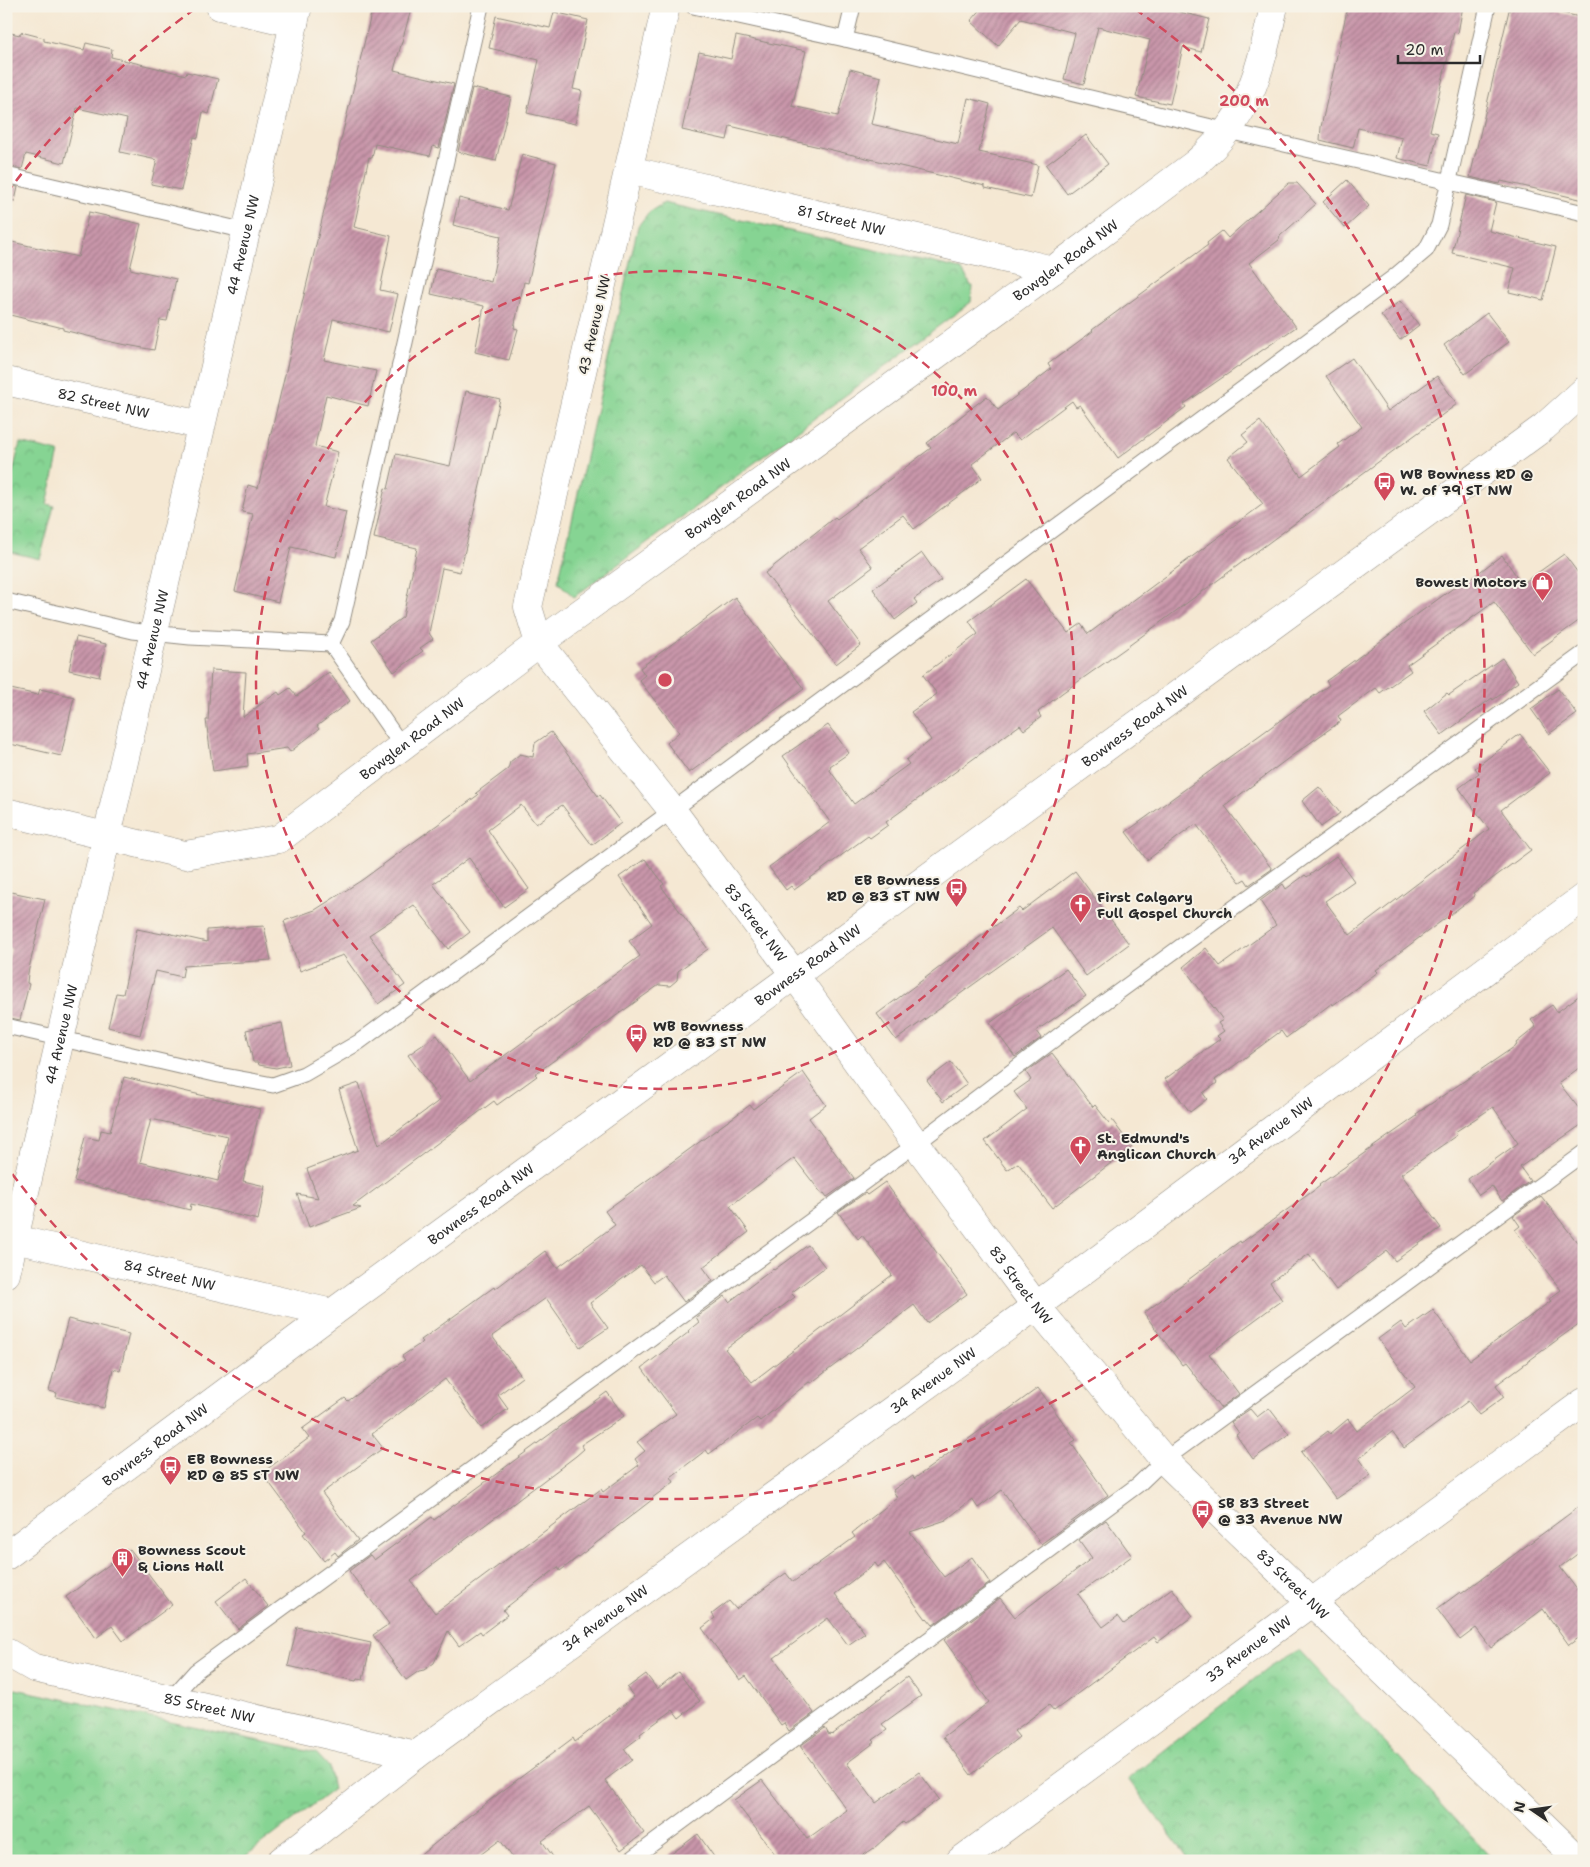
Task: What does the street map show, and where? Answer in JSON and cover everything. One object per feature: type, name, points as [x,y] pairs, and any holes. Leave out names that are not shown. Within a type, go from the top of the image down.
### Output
[{"type":"street","points":[[220,6],[296,15]]},
{"type":"street","name":"43 Avenue NW","points":[[539,643],[528,607],[630,170],[666,6]]},
{"type":"street","name":"Bowglen Road NW","points":[[107,835],[185,855],[279,839],[539,643],[1053,270],[1196,163],[1228,131],[1243,108],[1255,84],[1263,58],[1274,6]]},
{"type":"street","name":"44 Avenue NW","points":[[6,1274],[10,1238],[61,1038],[155,633],[200,425],[296,15]]},
{"type":"street","name":"81 Street NW","points":[[630,170],[1053,270]]},
{"type":"street","name":"82 Street NW","points":[[6,382],[200,425]]},
{"type":"street","name":"Bowness Road NW","points":[[6,1556],[332,1313],[1544,427],[1584,391]]},
{"type":"street","name":"83 Street NW","points":[[539,643],[672,810],[1036,1306],[1164,1460],[1580,1861]]},
{"type":"street","points":[[6,812],[107,835]]},
{"type":"street","name":"34 Avenue NW","points":[[281,1861],[416,1755],[1036,1306],[1584,896]]},
{"type":"street","name":"84 Street NW","points":[[10,1238],[332,1313]]},
{"type":"street","name":"33 Avenue NW","points":[[960,1861],[1584,1402]]},
{"type":"street","name":"85 Street NW","points":[[6,1652],[34,1668],[416,1755]]},
{"type":"lane","points":[[331,644],[342,620],[481,6]]},
{"type":"lane","points":[[693,6],[845,39],[1228,131],[1584,213]]},
{"type":"lane","points":[[845,39],[853,6]]},
{"type":"lane","points":[[6,1026],[219,1075],[273,1085],[304,1074],[359,1042],[1394,277],[1426,250],[1438,225],[1449,182],[1488,6]]},
{"type":"lane","points":[[6,175],[246,232]]},
{"type":"lane","points":[[6,601],[133,631],[190,637],[306,641],[331,644],[402,746]]},
{"type":"lane","points":[[170,1700],[196,1671],[916,1144],[1069,1028],[1584,653]]},
{"type":"lane","points":[[629,1861],[1139,1484],[1164,1460],[1584,1153]]},
{"type":"green space","points":[[664,203],[961,269],[972,287],[971,302],[574,597],[558,582],[638,226],[649,212]]},
{"type":"green space","points":[[20,443],[59,452],[47,504],[54,506],[40,559],[6,551],[6,500]]},
{"type":"green space","points":[[1299,1650],[1494,1861],[1190,1861],[1128,1779],[1272,1665]]},
{"type":"green space","points":[[6,1687],[316,1753],[329,1767],[333,1790],[239,1861],[6,1861]]},
{"type":"building","points":[[373,6],[412,6],[394,70],[454,84],[439,148],[433,146],[430,156],[375,144],[372,158],[369,157],[354,227],[391,236],[380,290],[398,294],[389,332],[333,319],[324,360],[376,371],[368,406],[326,395],[315,446],[338,452],[324,507],[346,512],[336,557],[291,547],[278,602],[235,591],[253,514],[242,512],[248,485],[258,488]]},
{"type":"building","points":[[984,6],[1155,6],[1209,19],[1201,52],[1183,47],[1170,104],[1136,97],[1150,40],[1098,27],[1084,84],[1064,79],[1075,33],[1021,19],[998,46],[971,21]]},
{"type":"building","points":[[1348,6],[1463,6],[1458,33],[1454,32],[1430,131],[1438,133],[1430,166],[1397,158],[1402,138],[1358,128],[1353,148],[1320,140],[1321,127]]},
{"type":"building","points":[[1510,6],[1546,6],[1545,9],[1584,18],[1584,200],[1501,181],[1500,184],[1470,177]]},
{"type":"building","points":[[554,12],[588,20],[573,89],[582,91],[575,124],[527,113],[539,60],[489,48],[496,16],[550,28]]},
{"type":"building","points":[[6,32],[20,35],[21,32],[44,38],[44,41],[84,50],[86,43],[112,49],[111,57],[186,75],[187,72],[218,79],[209,114],[203,112],[198,138],[194,137],[181,190],[151,184],[157,160],[120,152],[127,119],[77,108],[64,163],[26,154],[22,169],[6,166]]},
{"type":"building","points":[[736,36],[806,51],[792,106],[838,116],[850,69],[881,77],[871,124],[958,144],[968,98],[990,104],[979,152],[1038,165],[1031,198],[730,126],[727,140],[682,130],[699,52],[731,59]]},
{"type":"building","points":[[472,88],[511,97],[496,161],[458,152]]},
{"type":"building","points":[[1086,135],[1108,164],[1067,194],[1046,165]]},
{"type":"building","points":[[522,154],[556,163],[528,283],[524,282],[514,328],[518,329],[509,360],[475,352],[484,306],[431,294],[436,269],[491,282],[501,236],[453,225],[459,198],[508,210]]},
{"type":"building","points":[[1347,180],[1369,206],[1345,228],[1323,202]]},
{"type":"building","points":[[1289,183],[1297,183],[1316,204],[1280,236],[1279,240],[1249,263],[1296,327],[1184,404],[1186,407],[1118,458],[1080,405],[1076,407],[1072,401],[1020,440],[1013,433],[972,464],[982,478],[964,492],[914,529],[903,515],[858,548],[873,567],[828,601],[861,645],[836,664],[765,573],[835,517],[837,519],[931,448],[927,443],[987,396],[998,410],[1051,369],[1048,364],[1208,245],[1207,243],[1222,231],[1228,238]]},
{"type":"building","points":[[6,185],[18,187],[15,201],[6,200]]},
{"type":"building","points":[[1466,195],[1496,202],[1489,231],[1556,247],[1543,300],[1509,292],[1515,268],[1452,253]]},
{"type":"building","points":[[89,212],[141,224],[130,269],[176,279],[167,321],[160,320],[154,350],[116,343],[6,314],[6,266],[12,242],[78,257]]},
{"type":"building","points":[[1400,301],[1419,325],[1400,340],[1381,315]]},
{"type":"building","points":[[1487,313],[1509,342],[1465,374],[1444,345]]},
{"type":"building","points":[[1352,358],[1388,411],[1437,376],[1457,404],[1062,693],[1038,712],[1041,717],[1024,730],[1020,725],[886,822],[888,825],[870,838],[868,836],[794,890],[791,886],[786,890],[769,867],[830,822],[783,756],[828,725],[849,753],[830,766],[831,768],[829,769],[854,804],[909,764],[906,760],[931,740],[911,712],[937,694],[923,675],[978,634],[969,621],[1026,579],[1068,633],[1081,624],[1088,634],[1263,504],[1228,458],[1248,442],[1242,435],[1260,421],[1301,476],[1340,447],[1338,444],[1362,427],[1326,376]]},
{"type":"building","points":[[466,391],[500,399],[460,572],[442,568],[429,633],[433,639],[420,648],[423,651],[394,672],[371,640],[403,617],[417,548],[374,538],[385,488],[388,489],[396,454],[450,466]]},
{"type":"building","points":[[922,553],[941,580],[914,599],[917,603],[895,620],[873,589]]},
{"type":"building","points":[[1564,554],[1584,581],[1584,617],[1533,654],[1494,602],[1407,665],[1411,671],[1380,693],[1376,688],[1338,716],[1341,721],[1225,806],[1272,869],[1249,885],[1245,879],[1240,882],[1196,824],[1147,860],[1126,832],[1329,685],[1326,681],[1467,578],[1469,580],[1502,555],[1522,584]]},
{"type":"building","points":[[735,597],[804,689],[689,773],[667,743],[679,732],[639,680],[645,675],[640,668]]},
{"type":"building","points":[[76,637],[106,644],[99,677],[69,670]]},
{"type":"building","points":[[1502,658],[1518,682],[1493,700],[1492,698],[1442,735],[1424,711],[1447,693],[1449,695]]},
{"type":"building","points":[[211,670],[246,672],[243,717],[278,692],[280,695],[290,688],[297,696],[329,672],[350,701],[317,726],[319,729],[290,752],[287,748],[247,754],[248,766],[213,771],[206,720],[208,720]]},
{"type":"building","points":[[6,688],[38,695],[40,689],[74,697],[61,756],[6,743]]},
{"type":"building","points":[[1558,689],[1577,714],[1549,734],[1531,709]]},
{"type":"building","points":[[551,732],[598,796],[600,795],[621,823],[592,845],[562,805],[536,824],[521,805],[488,830],[529,889],[504,907],[469,858],[433,884],[470,932],[448,949],[414,905],[369,935],[405,985],[378,1004],[343,955],[300,971],[284,921],[315,910],[362,880],[478,795],[476,793],[508,769],[510,762],[520,754],[533,757],[535,743]]},
{"type":"building","points":[[1520,734],[1550,773],[1501,810],[1531,850],[1473,893],[1475,896],[1376,970],[1378,972],[1333,1005],[1332,1003],[1286,1038],[1281,1031],[1215,1080],[1217,1083],[1203,1093],[1207,1099],[1190,1112],[1165,1079],[1220,1039],[1217,1036],[1224,1031],[1218,1023],[1223,1020],[1183,967],[1206,948],[1220,966],[1276,925],[1260,901],[1283,884],[1286,889],[1305,875],[1307,877],[1336,856],[1354,881],[1325,901],[1350,935],[1489,829],[1459,788],[1479,773],[1475,768]]},
{"type":"building","points":[[1319,787],[1340,813],[1321,827],[1302,801]]},
{"type":"building","points":[[645,859],[664,884],[661,886],[708,949],[678,971],[677,980],[670,986],[659,985],[535,1074],[537,1076],[497,1105],[494,1101],[353,1206],[361,1208],[309,1227],[297,1194],[318,1198],[307,1169],[358,1150],[339,1090],[359,1083],[379,1145],[440,1100],[408,1055],[437,1035],[470,1081],[640,956],[629,941],[652,924],[619,877]]},
{"type":"building","points":[[1075,871],[1129,944],[1086,976],[1052,928],[896,1040],[877,1014],[1019,908],[1022,911]]},
{"type":"building","points":[[6,891],[45,899],[28,973],[27,983],[29,984],[20,1020],[6,1017],[6,967],[11,949],[6,947]]},
{"type":"building","points":[[264,926],[271,960],[184,966],[182,977],[156,971],[140,1035],[108,1027],[116,993],[123,994],[137,929],[162,934],[163,932],[207,942],[207,930]]},
{"type":"building","points":[[1066,969],[1086,996],[1036,1031],[1041,1038],[1015,1057],[990,1023]]},
{"type":"building","points":[[1584,992],[1584,1064],[1559,1083],[1584,1115],[1584,1123],[1520,1167],[1530,1181],[1502,1201],[1492,1186],[1479,1195],[1468,1179],[1518,1143],[1493,1107],[1455,1132],[1457,1135],[1401,1174],[1441,1228],[1395,1261],[1387,1251],[1336,1290],[1309,1254],[1270,1282],[1282,1300],[1209,1354],[1239,1394],[1220,1408],[1185,1363],[1182,1365],[1144,1313],[1240,1241],[1241,1243],[1417,1116],[1416,1114],[1517,1045],[1516,1043],[1536,1027],[1531,1020],[1552,1005],[1557,1012]]},
{"type":"building","points":[[282,1023],[290,1065],[276,1068],[253,1062],[246,1030]]},
{"type":"building","points":[[1052,1053],[1093,1107],[1095,1105],[1109,1123],[1112,1120],[1132,1147],[1052,1208],[1018,1163],[1007,1170],[985,1141],[1027,1109],[1014,1092],[1031,1080],[1026,1072]]},
{"type":"building","points":[[951,1062],[967,1084],[943,1102],[927,1080]]},
{"type":"building","points":[[803,1072],[826,1105],[809,1118],[854,1178],[827,1197],[824,1193],[822,1194],[794,1158],[730,1206],[749,1232],[703,1267],[713,1281],[684,1302],[664,1275],[654,1282],[641,1265],[590,1303],[608,1328],[580,1347],[546,1298],[492,1336],[522,1377],[498,1395],[508,1409],[481,1428],[445,1379],[372,1434],[383,1448],[322,1493],[358,1540],[338,1556],[335,1552],[324,1561],[303,1534],[306,1532],[262,1473],[309,1438],[302,1429],[345,1398],[348,1401],[405,1360],[402,1356],[423,1342],[421,1340],[494,1287],[495,1289],[545,1251],[557,1268],[615,1225],[605,1211],[750,1105],[753,1109]]},
{"type":"building","points":[[124,1077],[260,1109],[243,1181],[265,1186],[258,1220],[191,1204],[190,1210],[74,1181],[85,1137],[99,1140],[101,1130],[110,1132]],"holes":[[[151,1119],[228,1136],[218,1181],[140,1162]]]},
{"type":"building","points":[[885,1182],[967,1294],[927,1323],[914,1305],[811,1383],[809,1382],[760,1421],[757,1418],[709,1454],[706,1450],[671,1477],[674,1482],[653,1499],[560,1571],[558,1567],[503,1610],[507,1615],[482,1634],[480,1631],[459,1646],[448,1631],[434,1663],[406,1680],[373,1635],[389,1624],[349,1571],[370,1555],[374,1560],[432,1517],[434,1520],[607,1392],[624,1416],[581,1445],[584,1449],[576,1456],[411,1581],[435,1613],[601,1489],[603,1492],[639,1465],[635,1459],[645,1451],[637,1442],[676,1414],[642,1368],[689,1332],[699,1322],[696,1317],[725,1296],[729,1302],[808,1245],[825,1267],[791,1293],[795,1297],[725,1349],[752,1382],[892,1275],[862,1235],[858,1239],[838,1212]]},
{"type":"building","points":[[1541,1196],[1584,1251],[1584,1320],[1496,1385],[1504,1397],[1479,1415],[1468,1401],[1404,1448],[1392,1432],[1359,1458],[1371,1475],[1336,1499],[1301,1452],[1328,1431],[1330,1434],[1348,1419],[1357,1431],[1415,1387],[1378,1339],[1401,1322],[1406,1329],[1433,1310],[1470,1360],[1551,1301],[1549,1299],[1561,1290],[1515,1230],[1520,1226],[1513,1216]]},
{"type":"building","points":[[68,1319],[129,1334],[120,1371],[113,1369],[104,1408],[56,1397],[57,1393],[49,1391]]},
{"type":"building","points":[[1038,1388],[1076,1440],[1071,1443],[1108,1495],[1041,1544],[1002,1490],[978,1508],[972,1499],[946,1520],[910,1532],[944,1577],[972,1557],[990,1583],[933,1625],[926,1619],[884,1562],[878,1567],[875,1563],[835,1594],[865,1633],[848,1645],[828,1618],[774,1658],[814,1713],[789,1731],[784,1723],[781,1725],[746,1676],[740,1680],[702,1628],[715,1618],[712,1614],[729,1601],[736,1609],[786,1573],[793,1582],[855,1537],[852,1533],[897,1498],[893,1490],[913,1476],[914,1479]]},
{"type":"building","points":[[1269,1408],[1289,1434],[1253,1459],[1236,1435],[1239,1433],[1231,1422],[1250,1409],[1257,1417]]},
{"type":"building","points":[[1584,1503],[1584,1549],[1560,1567],[1584,1599],[1584,1634],[1569,1645],[1543,1609],[1491,1648],[1476,1628],[1460,1640],[1437,1609],[1460,1592],[1461,1594]]},
{"type":"building","points":[[1106,1520],[1132,1556],[1078,1594],[1103,1627],[1118,1616],[1124,1624],[1172,1588],[1193,1616],[1158,1642],[1154,1637],[1054,1711],[1049,1705],[1014,1731],[1019,1737],[971,1775],[943,1737],[989,1702],[944,1640],[1000,1598],[1015,1617],[1092,1558],[1079,1540]]},
{"type":"building","name":"Bowness Scout & Lions Hall","points":[[130,1549],[172,1605],[123,1641],[112,1626],[96,1638],[66,1597]]},
{"type":"building","points":[[246,1578],[268,1606],[238,1629],[216,1601]]},
{"type":"building","points":[[297,1627],[371,1643],[363,1680],[357,1679],[356,1681],[288,1666]]},
{"type":"building","points":[[678,1672],[700,1701],[679,1718],[673,1710],[640,1734],[641,1736],[624,1749],[632,1760],[605,1780],[644,1833],[621,1850],[589,1806],[542,1841],[556,1861],[515,1861],[500,1840],[472,1861],[413,1861],[469,1816],[573,1738],[575,1742],[634,1697],[627,1688],[646,1674],[657,1689]]},
{"type":"building","points":[[907,1677],[921,1696],[882,1724],[887,1730],[873,1740],[875,1742],[847,1763],[876,1803],[919,1772],[939,1799],[905,1824],[903,1822],[874,1848],[855,1861],[775,1861],[778,1858],[734,1800],[762,1780],[807,1839],[847,1810],[800,1746],[825,1728],[829,1735],[832,1735]]},
{"type":"building","points":[[698,1834],[717,1861],[662,1861]]},
{"type":"place","name":"WB Bowness RD @ W. of 79 ST NW","points":[[1384,501]]},
{"type":"place","name":"Bowest Motors","points":[[1543,601]]},
{"type":"place","name":"EB Bowness RD @ 83 ST NW","points":[[956,907]]},
{"type":"place","name":"First Calgary Full Gospel Church","points":[[1081,924]]},
{"type":"place","name":"WB Bowness RD @ 83 ST NW","points":[[637,1053]]},
{"type":"place","name":"St. Edmund's Anglican Church","points":[[1081,1165]]},
{"type":"place","name":"EB Bowness RD @ 85 ST NW","points":[[171,1486]]},
{"type":"place","name":"SB 83 Street @ 33 Avenue NW","points":[[1202,1530]]},
{"type":"place","name":"Bowness Scout & Lions Hall","points":[[122,1577]]}]
